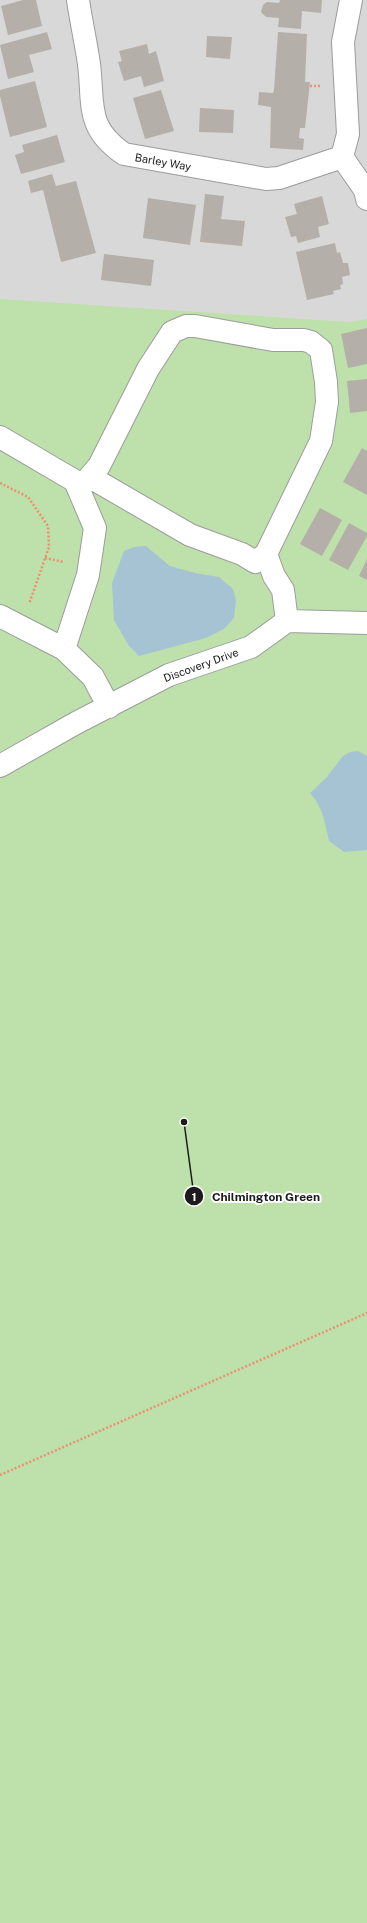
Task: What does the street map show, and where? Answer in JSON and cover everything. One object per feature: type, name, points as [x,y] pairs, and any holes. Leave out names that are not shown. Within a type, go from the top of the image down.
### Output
[{"type":"street","name":"Barley Way","points":[[78,0],[89,64],[91,108],[95,120],[104,137],[124,154],[266,179],[279,178],[342,157]]},
{"type":"street","points":[[351,0],[343,42],[348,134],[342,157],[365,190],[367,198]]},
{"type":"street","points":[[0,437],[75,482],[84,483],[190,535],[242,554],[255,562],[266,554],[322,441],[327,402],[326,382],[321,350],[311,342],[296,340],[273,340],[195,326],[177,329],[172,332],[148,369],[99,466],[84,483]]},
{"type":"street","points":[[64,649],[88,575],[96,528],[84,483]]},
{"type":"street","points":[[266,554],[274,576],[283,590],[287,621],[367,624]]},
{"type":"street","points":[[0,616],[64,649],[93,677],[109,708]]},
{"type":"street","name":"Discovery Drive","points":[[0,766],[76,723],[109,708],[170,675],[251,647],[287,621]]},
{"type":"path","points":[[0,483],[28,498],[48,526],[49,547],[21,626]]},
{"type":"path","points":[[0,1475],[367,1313]]},
{"type":"shaded area","points":[[0,0],[367,0],[367,642],[0,789]]},
{"type":"green space","points":[[0,299],[350,322],[367,319],[367,1923],[0,1923]]},
{"type":"water","points":[[146,546],[170,566],[195,573],[219,577],[233,589],[236,600],[234,618],[224,629],[206,638],[139,656],[129,646],[114,620],[112,583],[124,551],[134,547]]},
{"type":"water","points":[[358,751],[367,756],[367,850],[344,852],[329,841],[321,810],[310,793],[327,777],[343,756],[350,752]]},
{"type":"building","points":[[23,0],[36,0],[42,26],[8,35],[1,6]]},
{"type":"building","points":[[280,0],[322,0],[321,13],[302,11],[301,29],[278,27],[279,18],[266,17],[261,12],[263,5],[267,2],[279,3]]},
{"type":"building","points":[[47,32],[52,49],[29,55],[34,72],[8,79],[0,45]]},
{"type":"building","points":[[278,32],[307,34],[305,82],[310,82],[305,128],[300,128],[299,138],[304,139],[303,150],[270,148],[271,107],[258,105],[259,92],[273,93],[274,90]]},
{"type":"building","points":[[207,36],[232,37],[230,59],[206,57]]},
{"type":"building","points":[[147,44],[149,54],[156,51],[164,81],[144,87],[141,76],[124,81],[118,62],[122,61],[119,51]]},
{"type":"building","points":[[35,81],[47,127],[10,137],[0,96],[0,90]]},
{"type":"building","points":[[161,90],[174,131],[145,139],[133,98]]},
{"type":"building","points":[[200,108],[234,110],[233,133],[199,132]]},
{"type":"building","points":[[57,135],[65,162],[21,174],[15,155],[24,152],[22,145]]},
{"type":"building","points":[[52,174],[56,186],[76,181],[96,253],[61,262],[43,190],[31,193],[28,181]]},
{"type":"building","points":[[205,194],[224,196],[221,219],[245,221],[242,246],[200,242]]},
{"type":"building","points":[[322,196],[329,224],[318,227],[320,237],[298,243],[296,236],[291,237],[285,217],[297,214],[294,204]]},
{"type":"building","points":[[148,198],[196,205],[190,245],[143,238]]},
{"type":"building","points":[[335,243],[337,253],[340,252],[343,263],[348,263],[350,275],[342,277],[343,284],[340,285],[341,289],[333,291],[334,294],[307,300],[296,252]]},
{"type":"building","points":[[104,254],[154,260],[151,286],[101,280]]},
{"type":"building","points":[[367,328],[367,364],[348,368],[341,334]]},
{"type":"building","points":[[367,379],[367,411],[350,413],[347,381]]},
{"type":"building","points":[[362,448],[367,451],[367,495],[343,482]]},
{"type":"building","points":[[320,508],[342,520],[322,556],[300,544]]},
{"type":"building","points":[[349,523],[367,533],[367,536],[348,570],[329,560]]},
{"type":"building","points":[[367,559],[367,580],[359,576]]},
{"type":"place","name":"Chilmington Green","points":[[184,1122]]}]
